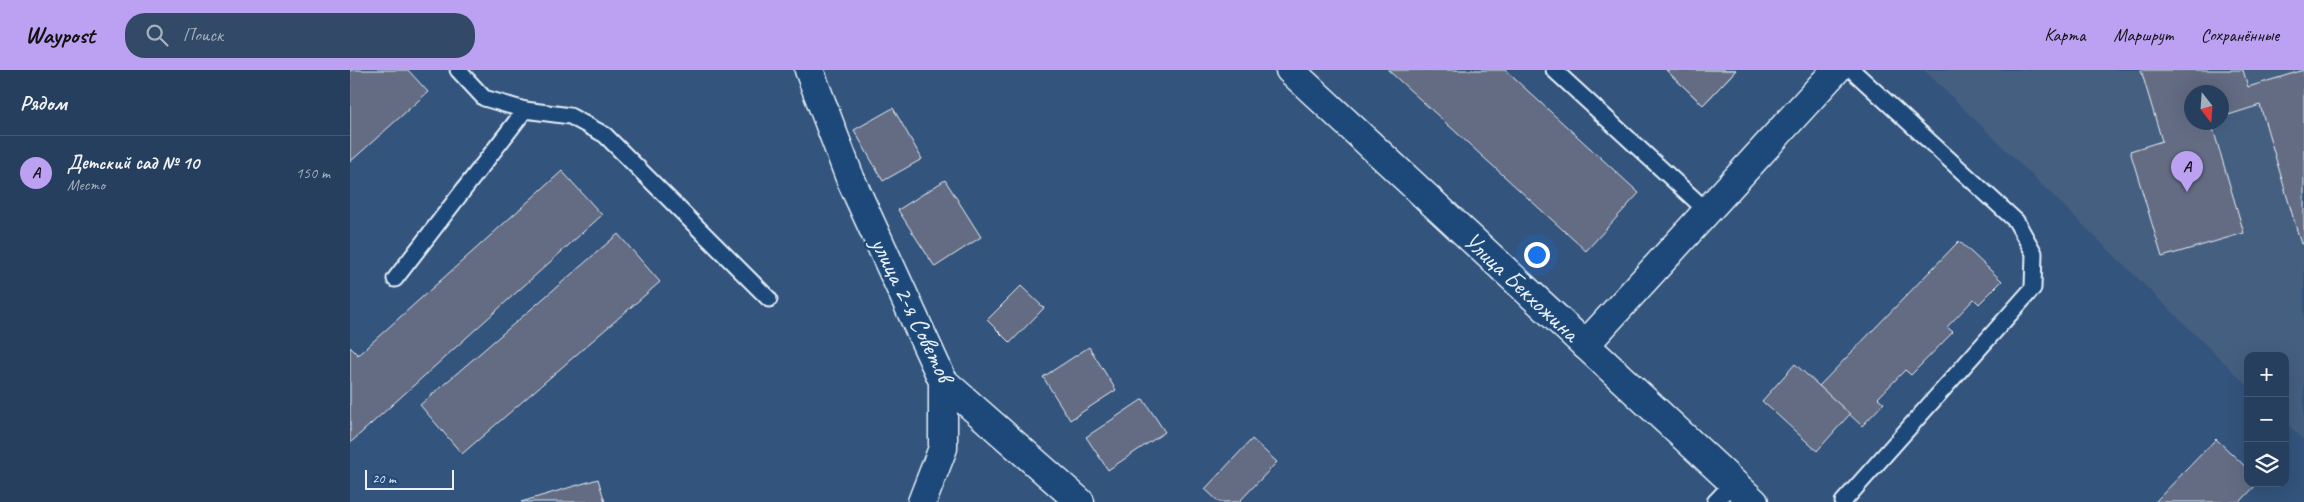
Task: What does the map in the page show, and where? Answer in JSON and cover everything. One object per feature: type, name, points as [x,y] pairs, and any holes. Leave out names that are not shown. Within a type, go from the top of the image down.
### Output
[{"type":"street","name":"улица 2-я Советов","points":[[809,70],[850,178],[943,381],[1080,502]]},
{"type":"street","name":"Улица Бекхожина","points":[[1290,70],[1585,345],[1724,492],[1754,502]]},
{"type":"street","points":[[1585,345],[1836,70]]},
{"type":"street","points":[[922,502],[943,448],[943,381]]},
{"type":"lane","points":[[458,70],[484,98],[525,110],[570,116],[605,135],[769,299]]},
{"type":"lane","points":[[1554,70],[1707,211]]},
{"type":"lane","points":[[1843,502],[2033,288],[2034,253],[2016,221],[1852,70]]},
{"type":"lane","points":[[395,279],[525,110]]},
{"type":"shaded area","points":[[1924,70],[2304,70],[2304,440],[2289,426],[2289,352],[2244,352],[2244,382]]},
{"type":"building","points":[[350,70],[408,70],[428,92],[350,162]]},
{"type":"building","points":[[1388,70],[1505,70],[1639,193],[1586,251]]},
{"type":"building","points":[[1666,70],[1736,70],[1703,105]]},
{"type":"building","points":[[1666,70],[1736,70],[1703,105]]},
{"type":"building","points":[[2141,70],[2243,70],[2248,87],[2304,70],[2304,243],[2301,244],[2260,105],[2229,115],[2229,85],[2184,85],[2184,130],[2213,130],[2244,233],[2162,257],[2130,151],[2162,141]]},
{"type":"building","points":[[893,108],[922,159],[883,181],[854,130]]},
{"type":"building","points":[[562,171],[602,215],[350,443],[350,347],[358,355]]},
{"type":"building","points":[[945,180],[981,237],[935,267],[898,210]]},
{"type":"building","points":[[618,234],[660,282],[462,454],[420,405]]},
{"type":"building","points":[[1959,241],[2002,281],[1979,304],[1974,299],[1947,327],[1953,332],[1911,375],[1905,370],[1878,398],[1884,403],[1862,426],[1819,386]]},
{"type":"building","points":[[1021,286],[1044,308],[1010,343],[987,320]]},
{"type":"building","points":[[1089,347],[1116,390],[1070,420],[1043,377]]},
{"type":"building","points":[[1795,364],[1850,414],[1817,451],[1762,401]]},
{"type":"building","points":[[1143,399],[1165,432],[1108,470],[1086,437]]},
{"type":"building","points":[[1252,439],[1277,462],[1239,502],[1219,502],[1205,489]]},
{"type":"building","points":[[2216,439],[2244,465],[2244,487],[2254,487],[2240,502],[2155,502]]},
{"type":"building","points":[[598,479],[605,502],[521,502]]},
{"type":"place","name":"Детский сад № 10","points":[[2187,192]]}]
